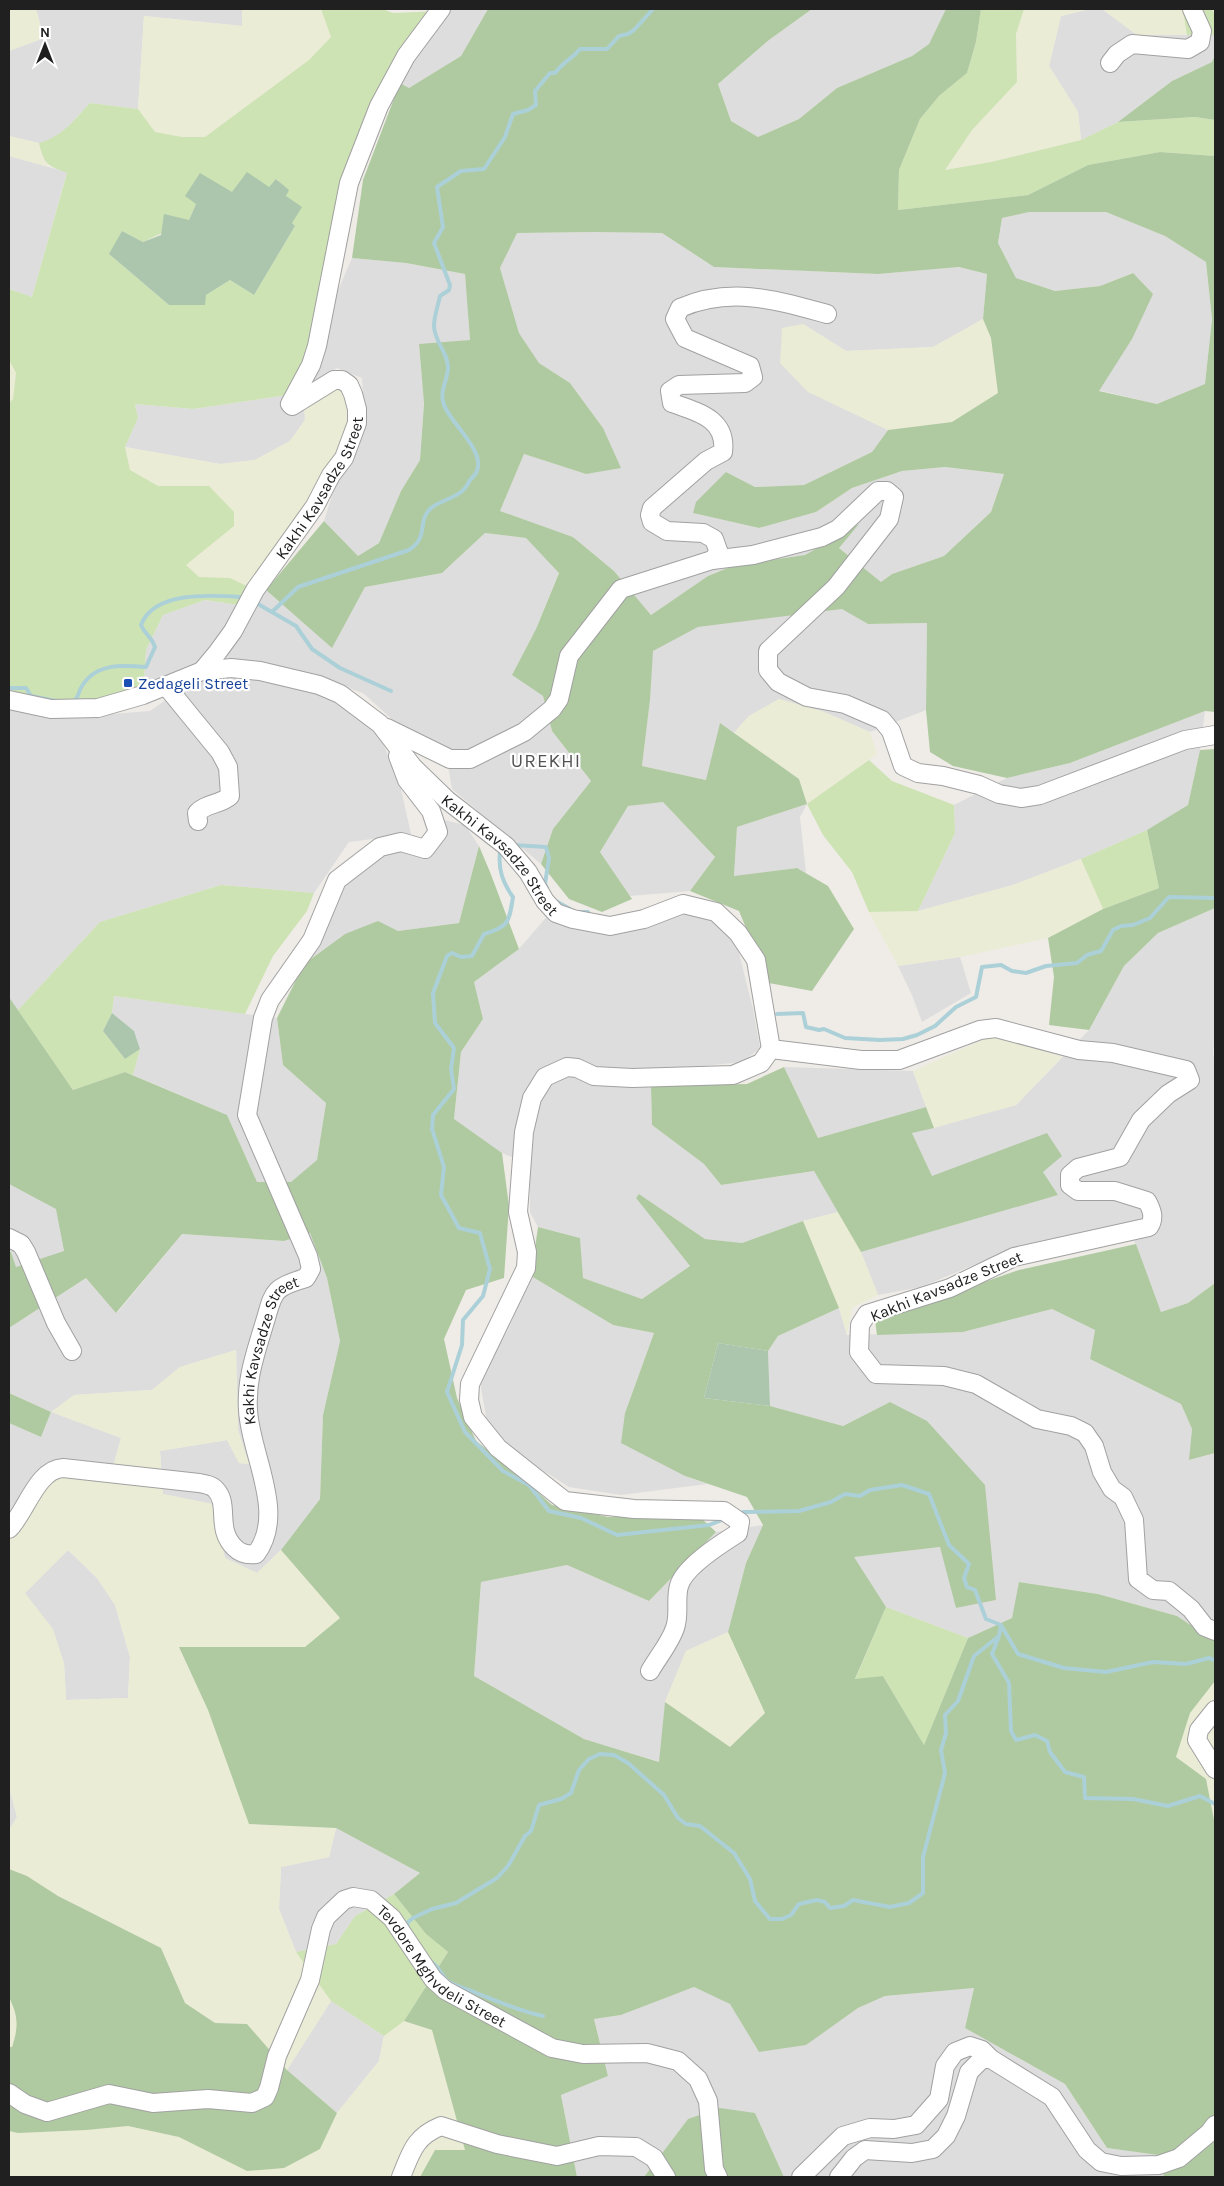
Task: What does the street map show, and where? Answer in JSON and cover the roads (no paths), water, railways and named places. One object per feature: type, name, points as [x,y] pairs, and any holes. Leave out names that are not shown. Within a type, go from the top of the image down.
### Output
[{"type":"street","name":"Kakhi Kavsadze Street","points":[[202,670],[233,631],[255,590],[315,506],[331,475],[344,458],[357,422],[357,409],[349,385],[342,380],[334,380],[304,400],[292,406],[290,404],[311,365],[318,346],[349,183],[379,106],[406,56],[441,9]]},
{"type":"street","points":[[1110,63],[1117,54],[1132,44],[1188,49],[1200,42],[1202,31],[1192,9]]},
{"type":"street","points":[[712,560],[719,553],[714,538],[704,533],[666,531],[652,522],[650,515],[652,508],[706,461],[723,452],[724,439],[716,423],[697,411],[672,403],[670,391],[679,385],[745,383],[754,376],[750,366],[686,338],[676,319],[680,308],[700,300],[738,296],[768,298],[827,314]]},
{"type":"street","name":"Kakhi Kavsadze Street","points":[[385,731],[450,759],[470,760],[524,732],[552,709],[559,700],[569,656],[621,589],[712,560],[754,555],[822,537],[838,529],[878,491],[887,492],[894,498],[889,518],[836,587],[768,651],[768,670],[778,682],[807,697],[845,704],[882,720],[891,731],[903,766],[918,773],[944,776],[979,785],[999,794],[1022,798],[1040,795],[1185,740],[1215,735]]},
{"type":"street","name":"Kakhi Kavsadze Street","points":[[9,700],[51,709],[98,708],[166,686],[202,670],[231,668],[260,670],[320,685],[340,694],[385,731],[413,767],[447,800],[506,846],[528,872],[545,901],[556,912],[573,919],[610,926],[644,919],[684,904],[716,912],[738,933],[756,960],[771,1049],[861,1060],[899,1060],[980,1030],[996,1028],[1079,1050],[1114,1053],[1186,1070],[1190,1080],[1168,1094],[1140,1120],[1120,1157],[1078,1168],[1070,1175],[1070,1185],[1078,1191],[1115,1191],[1147,1201],[1152,1210],[1152,1222],[1149,1227],[1014,1256],[950,1288],[867,1314],[860,1325],[859,1352],[876,1374],[944,1376],[976,1384],[1037,1418],[1072,1426],[1085,1433],[1094,1446],[1102,1472],[1112,1488],[1123,1498],[1134,1520],[1138,1579],[1153,1590],[1169,1591],[1191,1609],[1205,1627],[1215,1631]]},
{"type":"street","points":[[166,686],[210,739],[228,767],[230,796],[223,802],[202,807],[197,813],[198,821]]},
{"type":"street","name":"Kakhi Kavsadze Street","points":[[9,1529],[17,1520],[44,1476],[54,1468],[63,1468],[212,1486],[218,1491],[222,1502],[223,1531],[238,1552],[248,1555],[256,1554],[263,1545],[268,1524],[265,1482],[250,1427],[248,1408],[250,1369],[275,1291],[284,1285],[306,1278],[311,1269],[308,1256],[247,1115],[250,1089],[263,1018],[270,1000],[312,940],[337,880],[380,847],[401,842],[425,849],[438,832],[431,811],[408,780],[385,731]]},
{"type":"street","points":[[650,1671],[676,1628],[679,1610],[679,1586],[686,1575],[714,1547],[738,1533],[740,1522],[724,1511],[634,1509],[565,1501],[493,1442],[473,1417],[469,1400],[470,1384],[526,1268],[528,1252],[518,1212],[524,1132],[532,1098],[545,1077],[567,1067],[577,1068],[594,1076],[632,1078],[733,1075],[761,1063],[771,1049]]},
{"type":"street","points":[[9,1238],[21,1244],[26,1252],[56,1323],[72,1351]]},
{"type":"street","points":[[1215,1710],[1199,1730],[1197,1740],[1215,1769]]},
{"type":"street","name":"Tevdore Mghvdeli Street","points":[[9,2093],[25,2104],[47,2112],[109,2094],[153,2103],[208,2100],[252,2103],[265,2097],[270,2088],[277,2056],[310,1980],[321,1928],[326,1917],[344,1900],[353,1897],[371,1900],[392,1918],[433,1979],[445,1990],[552,2048],[583,2054],[647,2053],[678,2061],[698,2079],[708,2101],[714,2169],[718,2177]]},
{"type":"street","points":[[801,2177],[843,2136],[870,2128],[894,2130],[916,2125],[939,2099],[946,2066],[954,2052],[970,2046],[982,2050],[991,2059],[1052,2097],[1087,2150],[1101,2162],[1121,2166],[1159,2165],[1179,2158],[1209,2133],[1215,2125]]},
{"type":"street","points":[[839,2177],[854,2158],[865,2150],[912,2153],[933,2149],[946,2136],[956,2116],[969,2072],[982,2059],[991,2059]]},
{"type":"street","points":[[401,2177],[414,2146],[427,2132],[441,2126],[497,2144],[557,2156],[599,2146],[636,2147],[654,2158],[666,2177]]},
{"type":"waterway","points":[[272,612],[298,587],[409,550],[419,540],[424,518],[431,508],[461,492],[476,473],[478,463],[476,454],[448,412],[442,396],[448,363],[436,337],[434,322],[440,296],[449,290],[450,285],[434,243],[443,227],[437,187],[461,171],[484,169],[505,137],[513,114],[528,110],[536,105],[535,91],[550,73],[555,73],[580,49],[607,49],[619,36],[634,30],[653,9]]},
{"type":"waterway","points":[[73,702],[88,678],[102,669],[119,666],[146,667],[155,647],[141,625],[148,614],[158,606],[170,601],[199,596],[240,597]]},
{"type":"waterway","points":[[258,604],[296,626],[312,649],[340,668],[391,691]]},
{"type":"waterway","points":[[9,688],[26,688],[31,696],[56,701]]},
{"type":"waterway","points":[[513,845],[546,847],[549,858],[545,884],[547,888]]},
{"type":"waterway","points":[[502,850],[500,852],[501,870],[506,887],[513,897],[509,918],[499,929],[484,934],[472,956],[461,957],[452,953],[447,956],[433,993],[435,1023],[454,1048],[451,1069],[454,1089],[433,1115],[432,1129],[444,1167],[441,1195],[459,1228],[480,1233],[490,1269],[483,1296],[463,1320],[462,1345],[447,1392],[465,1432],[503,1471],[529,1485],[549,1511],[581,1518],[617,1535],[709,1525],[727,1518]]},
{"type":"waterway","points":[[777,1014],[803,1013],[806,1027],[819,1030],[824,1029],[845,1038],[903,1039],[917,1035],[935,1026],[956,1007],[976,997],[982,967],[1001,965],[1012,971],[1026,973],[1046,966],[1077,963],[1087,955],[1101,951],[1113,930],[1150,918],[1169,897],[1215,898]]},
{"type":"waterway","points":[[554,900],[570,909]]},
{"type":"waterway","points":[[579,912],[588,912]]},
{"type":"waterway","points":[[738,1514],[744,1512],[799,1511],[831,1502],[845,1494],[860,1496],[870,1490],[902,1485],[929,1494],[949,1545],[969,1564],[964,1578],[967,1587],[975,1590],[986,1619],[1001,1625],[1018,1654],[1064,1668],[1106,1672],[1153,1662],[1186,1664],[1209,1658],[1215,1660]]},
{"type":"waterway","points":[[408,1929],[407,1923],[413,1918],[432,1909],[456,1903],[497,1878],[508,1866],[525,1836],[531,1831],[539,1805],[561,1799],[571,1793],[579,1770],[589,1759],[600,1754],[614,1755],[628,1763],[664,1795],[678,1818],[686,1824],[700,1826],[734,1853],[750,1879],[755,1901],[770,1919],[782,1919],[791,1915],[799,1904],[817,1900],[825,1902],[830,1908],[844,1906],[853,1900],[890,1907],[909,1903],[923,1893],[923,1857],[945,1773],[941,1750],[946,1733],[945,1715],[958,1701],[974,1656],[999,1636],[1001,1626]]},
{"type":"waterway","points":[[999,1636],[992,1654],[1009,1683],[1011,1731],[1016,1740],[1035,1735],[1047,1741],[1050,1752],[1065,1772],[1084,1777],[1085,1798],[1133,1799],[1168,1806],[1200,1796],[1215,1804]]},
{"type":"waterway","points":[[431,1962],[449,1982],[517,2009],[543,2016]]},
{"type":"place","name":"Zedageli Street","points":[[128,683]]},
{"type":"district","name":"UREKHI","points":[[546,760]]}]
